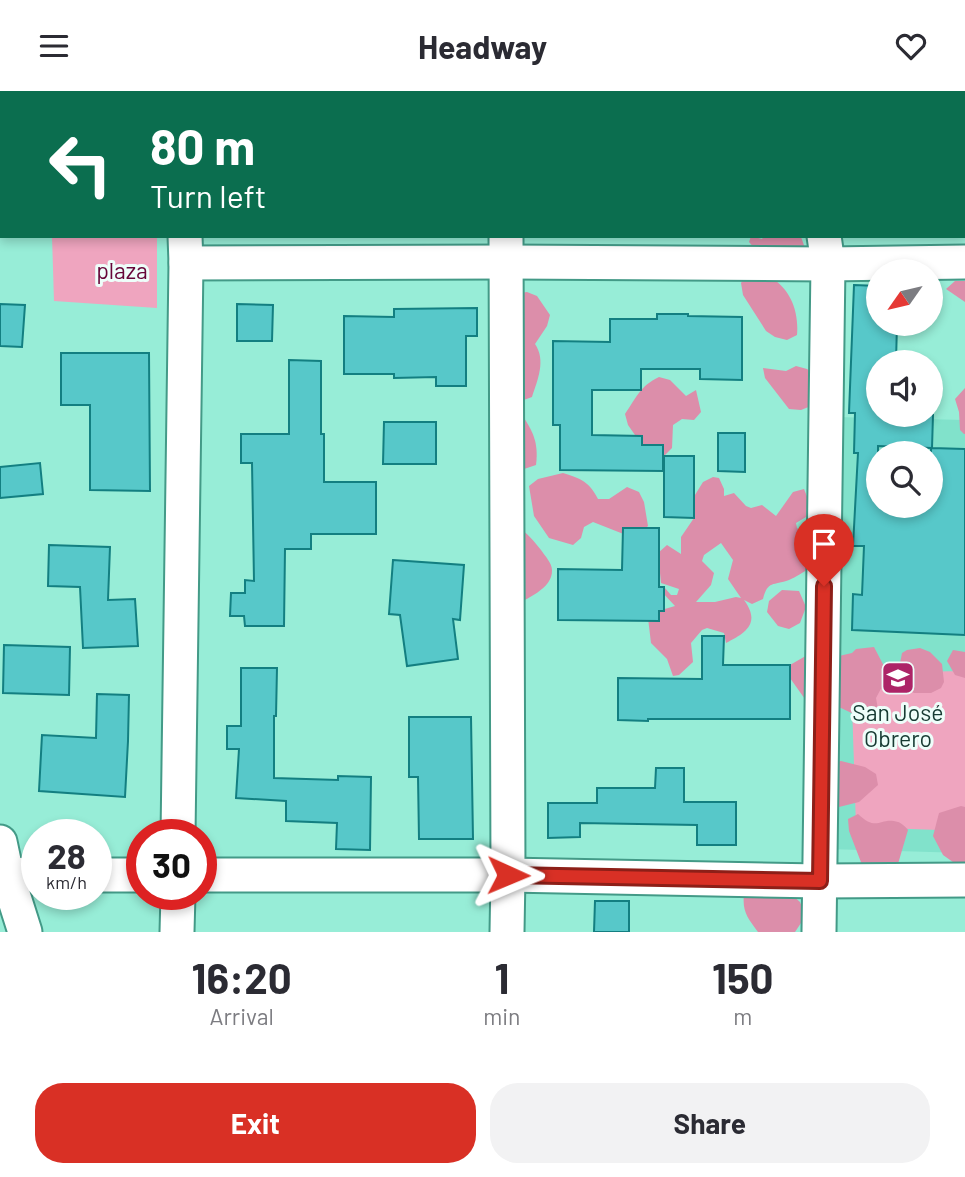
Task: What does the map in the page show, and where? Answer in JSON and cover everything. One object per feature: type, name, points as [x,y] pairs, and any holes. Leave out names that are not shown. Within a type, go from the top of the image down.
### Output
[{"type":"street","points":[[507,249],[507,932]]},
{"type":"street","points":[[178,819],[186,250],[826,250],[965,262]]},
{"type":"street","points":[[819,932],[826,250]]},
{"type":"street","points":[[0,842],[15,875],[25,932]]},
{"type":"street","points":[[217,875],[965,880]]},
{"type":"street","points":[[177,932],[178,910]]},
{"type":"shaded area","points":[[750,238],[801,238],[809,259],[764,259],[749,242]]},
{"type":"shaded area","points":[[747,274],[768,276],[783,288],[795,310],[797,335],[787,340],[766,331],[743,295],[741,283]]},
{"type":"shaded area","points":[[955,281],[965,281],[965,302],[946,289]]},
{"type":"shaded area","points":[[527,292],[537,296],[550,315],[547,326],[535,344],[540,363],[532,397],[521,401],[514,294]]},
{"type":"shaded area","points":[[796,366],[815,375],[811,406],[801,410],[789,409],[765,378],[763,368],[786,371]]},
{"type":"shaded area","points":[[659,377],[670,380],[686,396],[696,390],[701,412],[694,420],[682,419],[673,425],[672,448],[664,456],[649,455],[628,425],[625,414],[643,388]]},
{"type":"shaded area","points":[[965,388],[964,434],[960,430],[955,399]]},
{"type":"shaded area","points":[[519,411],[531,430],[536,449],[536,465],[524,469],[515,461]]},
{"type":"shaded area","name":"San José Obrero","points":[[835,417],[866,418],[866,427],[943,427],[943,419],[965,420],[965,853],[827,849]]},
{"type":"shaded area","points":[[563,473],[584,481],[598,499],[609,499],[627,487],[639,492],[644,502],[648,526],[639,534],[626,535],[593,522],[584,527],[581,538],[573,545],[549,538],[534,516],[529,486],[538,479]]},
{"type":"shaded area","points":[[713,477],[719,478],[724,496],[734,493],[746,506],[751,508],[762,505],[776,516],[793,492],[804,489],[808,499],[806,517],[796,523],[797,528],[812,540],[810,568],[789,580],[769,586],[763,599],[752,604],[744,600],[749,608],[751,621],[745,631],[733,639],[726,643],[724,633],[707,628],[702,630],[691,643],[693,662],[679,675],[673,676],[667,659],[651,643],[648,618],[658,611],[675,606],[661,591],[664,587],[671,595],[677,595],[679,589],[661,583],[658,553],[667,545],[681,554],[681,537],[694,518],[690,503],[703,482]],"holes":[[[721,543],[733,560],[728,579],[741,598],[696,602],[711,585],[714,573],[702,561],[704,555]]]},
{"type":"shaded area","points":[[517,526],[550,562],[552,570],[548,583],[543,588],[512,607]]},
{"type":"shaded area","points":[[782,590],[799,591],[806,607],[800,623],[789,629],[778,626],[767,612],[769,601]]},
{"type":"shaded area","points":[[874,647],[886,670],[885,681],[876,698],[878,709],[862,718],[841,708],[812,709],[790,678],[790,665],[816,650],[839,656],[852,653],[856,649]]},
{"type":"shaded area","points":[[920,648],[930,652],[942,664],[944,682],[941,688],[931,693],[914,693],[896,684],[902,653]]},
{"type":"shaded area","points":[[953,650],[965,652],[965,678],[955,675],[947,661]]},
{"type":"shaded area","points":[[841,761],[865,767],[876,774],[878,785],[859,802],[835,808],[818,765]]},
{"type":"shaded area","points":[[965,807],[965,864],[960,867],[943,855],[933,836],[939,813]]},
{"type":"shaded area","points":[[858,814],[875,823],[899,822],[908,830],[895,874],[864,870],[849,831],[848,819]]},
{"type":"shaded area","points":[[744,894],[791,894],[800,902],[804,912],[801,923],[795,932],[758,932],[745,910]]},
{"type":"green space","name":"plaza","points":[[52,238],[157,238],[157,308],[54,301]]},
{"type":"green space","points":[[965,671],[965,831],[856,827],[851,673]]},
{"type":"building","points":[[854,285],[866,286],[866,336],[897,336],[896,350],[866,350],[866,427],[933,427],[932,441],[866,441],[866,518],[943,518],[943,448],[965,449],[965,635],[852,630],[853,594],[862,595],[864,546],[853,546],[858,453],[854,453],[855,413],[849,413]]},
{"type":"building","points":[[0,304],[25,305],[22,347],[0,346]]},
{"type":"building","points":[[237,304],[273,305],[272,341],[237,341]]},
{"type":"building","points":[[477,308],[477,336],[466,336],[466,386],[436,386],[436,377],[394,378],[394,374],[344,374],[344,316],[394,317],[394,309]]},
{"type":"building","points":[[657,314],[742,317],[742,380],[700,379],[700,369],[641,369],[641,390],[592,390],[592,435],[642,436],[642,445],[663,445],[663,471],[560,470],[560,425],[553,425],[553,341],[610,342],[610,319],[657,319]]},
{"type":"building","points":[[61,353],[149,353],[150,491],[90,490],[90,405],[61,405]]},
{"type":"building","points":[[289,360],[321,361],[324,482],[376,482],[376,534],[311,534],[311,549],[285,549],[284,626],[245,626],[244,616],[230,616],[231,593],[245,593],[245,580],[254,581],[252,463],[241,463],[241,434],[289,434]]},
{"type":"building","points":[[384,422],[436,422],[436,464],[383,464]]},
{"type":"building","points":[[718,433],[745,433],[745,472],[718,471]]},
{"type":"building","points":[[664,456],[694,456],[694,518],[664,517]]},
{"type":"building","points":[[40,463],[43,494],[0,498],[0,467]]},
{"type":"building","points":[[623,528],[659,528],[659,587],[664,587],[664,611],[659,611],[659,621],[558,620],[558,569],[622,570]]},
{"type":"building","points":[[49,545],[110,547],[108,600],[135,599],[138,646],[83,648],[80,587],[48,586]]},
{"type":"building","points":[[393,560],[464,565],[460,620],[453,619],[458,659],[407,666],[400,615],[389,614]]},
{"type":"building","points":[[702,636],[724,636],[723,665],[790,665],[790,719],[618,720],[618,678],[702,679]]},
{"type":"building","points":[[4,645],[70,647],[69,695],[3,693]]},
{"type":"building","points":[[241,668],[277,668],[274,778],[338,780],[338,776],[371,777],[370,850],[336,849],[337,823],[286,821],[286,801],[236,798],[239,749],[227,749],[227,726],[241,726]]},
{"type":"building","points":[[97,694],[129,695],[125,797],[39,791],[42,735],[96,738]]},
{"type":"building","points":[[409,717],[471,717],[473,839],[419,839],[418,777],[409,777]]},
{"type":"building","points":[[656,768],[684,768],[684,802],[736,802],[736,845],[697,845],[697,825],[580,823],[580,837],[548,838],[548,803],[597,803],[597,788],[655,788]]},
{"type":"building","points":[[595,901],[629,901],[629,932],[594,932]]},
{"type":"place","name":"San José Obrero","points":[[898,678]]},
{"type":"route","points":[[508,875],[820,881],[824,586]]}]
